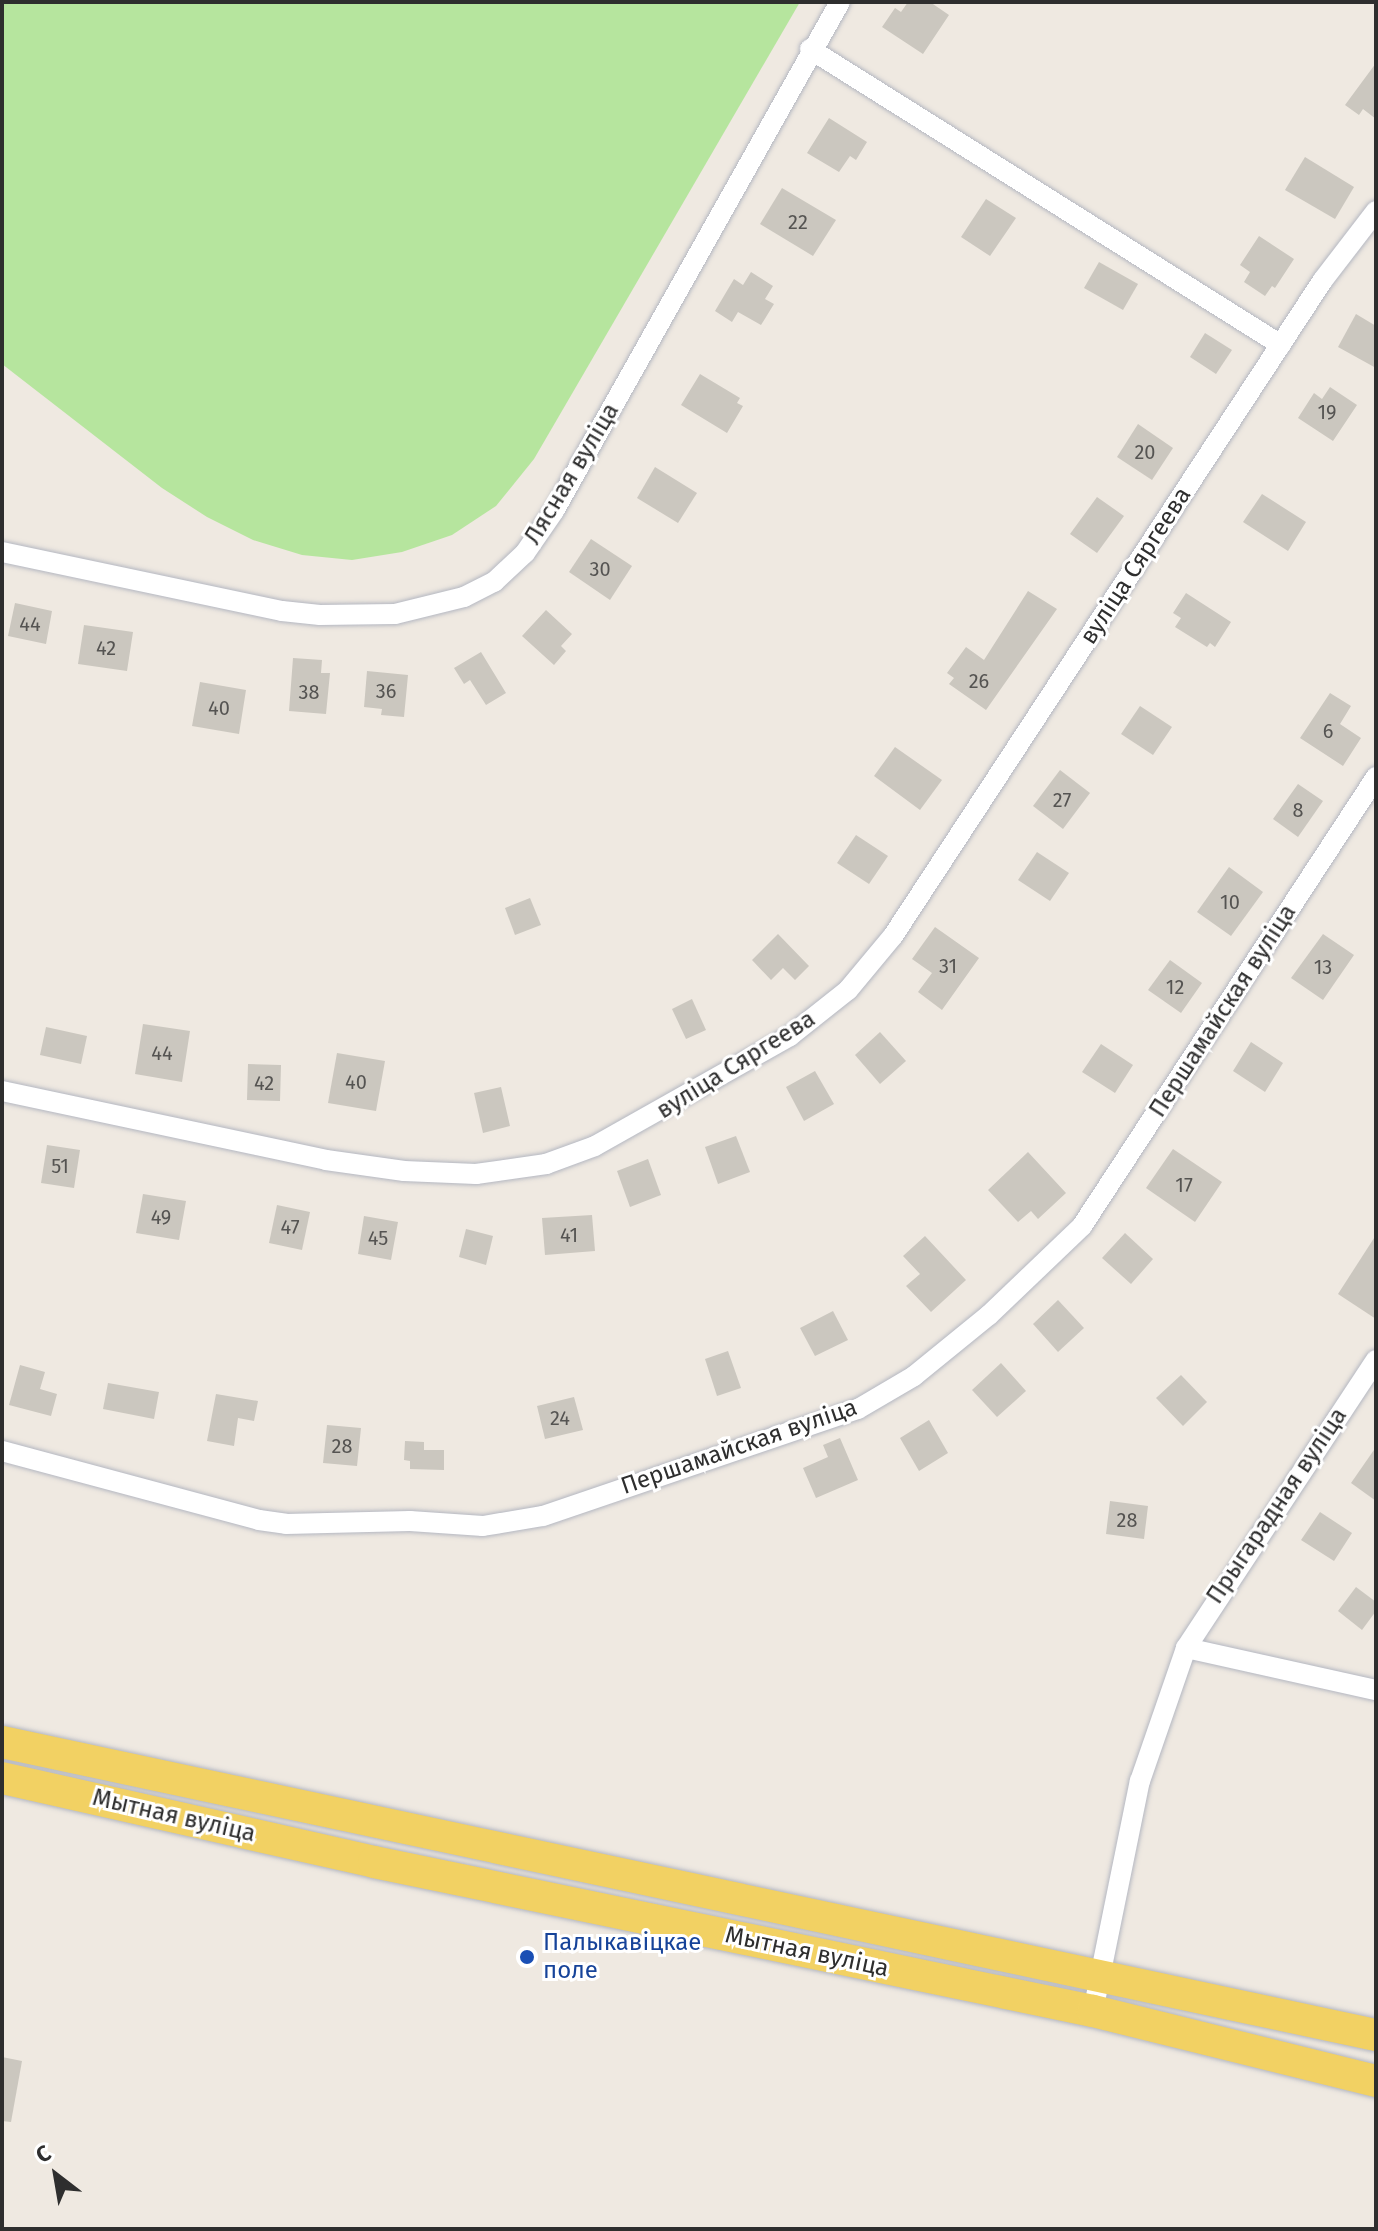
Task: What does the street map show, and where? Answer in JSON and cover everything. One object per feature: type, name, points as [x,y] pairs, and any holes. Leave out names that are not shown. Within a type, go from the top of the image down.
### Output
[{"type":"main road","name":"Мытная вуліца","points":[[2,1742],[1376,2035]]},
{"type":"main road","name":"Мытная вуліца","points":[[2,1778],[374,1862],[1093,2011],[1376,2081]]},
{"type":"street","name":"Лясная вуліца","points":[[2,552],[282,611],[320,615],[395,614],[464,597],[494,582],[525,553],[554,511],[810,49],[840,2]]},
{"type":"street","points":[[810,49],[1281,345]]},
{"type":"street","name":"вуліца Сяргеева","points":[[2,1091],[326,1160],[404,1171],[476,1174],[511,1171],[571,1157],[657,1115],[752,1060],[825,1010],[876,961],[1281,345],[1348,245],[1376,211]]},
{"type":"street","name":"Першамайская вуліца","points":[[2,1451],[259,1520],[286,1524],[399,1521],[483,1526],[543,1516],[858,1409],[914,1376],[978,1324],[1082,1226],[1376,777]]},
{"type":"street","name":"Прыгарадная вуліца","points":[[1093,2011],[1140,1781],[1186,1648],[1206,1613],[1376,1360]]},
{"type":"street","points":[[1186,1648],[1376,1690]]},
{"type":"green space","points":[[2,2],[800,2],[534,459],[496,506],[452,535],[402,552],[352,560],[302,555],[253,540],[207,517],[162,488],[2,364]]},
{"type":"building","points":[[908,2],[930,2],[949,15],[923,54],[882,27],[895,8],[901,12]]},
{"type":"building","points":[[1376,63],[1376,119],[1363,109],[1359,115],[1345,105]]},
{"type":"building","points":[[829,118],[867,142],[856,160],[850,156],[839,172],[807,153]]},
{"type":"building","points":[[1305,157],[1354,187],[1335,219],[1285,190]]},
{"type":"building","points":[[782,188],[836,220],[813,256],[760,224]]},
{"type":"building","points":[[986,199],[1016,218],[990,256],[961,237]]},
{"type":"building","points":[[1259,236],[1294,259],[1275,288],[1272,286],[1265,296],[1244,282],[1250,272],[1240,265]]},
{"type":"building","points":[[1099,262],[1138,284],[1123,310],[1084,288]]},
{"type":"building","points":[[751,272],[773,286],[765,299],[774,304],[761,325],[738,312],[732,322],[715,311],[734,279],[743,285]]},
{"type":"building","points":[[1356,314],[1376,326],[1376,368],[1338,347]]},
{"type":"building","points":[[1205,333],[1232,350],[1216,374],[1190,357]]},
{"type":"building","points":[[700,374],[740,398],[737,403],[743,406],[727,433],[681,405]]},
{"type":"building","points":[[1330,387],[1357,405],[1333,441],[1298,418],[1314,393],[1322,399]]},
{"type":"building","points":[[1138,424],[1173,448],[1152,480],[1117,457]]},
{"type":"building","points":[[655,467],[697,493],[678,523],[637,498]]},
{"type":"building","points":[[1262,494],[1306,522],[1288,551],[1243,522]]},
{"type":"building","points":[[1097,497],[1124,516],[1097,553],[1070,534]]},
{"type":"building","points":[[591,539],[632,566],[610,600],[569,572]]},
{"type":"building","points":[[1028,591],[1057,609],[986,710],[949,684],[954,678],[947,673],[966,647],[984,660]]},
{"type":"building","points":[[1186,593],[1231,622],[1215,647],[1210,643],[1207,647],[1175,627],[1181,618],[1173,613]]},
{"type":"building","points":[[15,603],[52,611],[46,644],[8,636]]},
{"type":"building","points":[[546,610],[572,634],[561,646],[566,651],[554,665],[522,636]]},
{"type":"building","points":[[84,625],[133,632],[127,671],[78,664]]},
{"type":"building","points":[[481,652],[506,693],[486,705],[470,680],[464,684],[454,668]]},
{"type":"building","points":[[293,658],[322,660],[321,673],[330,673],[326,714],[289,711]]},
{"type":"building","points":[[367,671],[408,675],[404,717],[381,715],[382,709],[364,707]]},
{"type":"building","points":[[200,682],[246,690],[239,734],[192,726]]},
{"type":"building","points":[[1330,693],[1351,706],[1340,724],[1361,738],[1343,766],[1300,738]]},
{"type":"building","points":[[1140,706],[1172,727],[1153,755],[1121,734]]},
{"type":"building","points":[[895,747],[942,780],[920,810],[874,776]]},
{"type":"building","points":[[1060,770],[1090,793],[1063,829],[1033,806]]},
{"type":"building","points":[[1298,784],[1323,801],[1298,837],[1273,819]]},
{"type":"building","points":[[856,835],[888,856],[869,884],[837,863]]},
{"type":"building","points":[[1037,852],[1069,873],[1050,901],[1018,880]]},
{"type":"building","points":[[1229,867],[1263,892],[1231,936],[1197,912]]},
{"type":"building","points":[[530,898],[541,925],[515,935],[505,908]]},
{"type":"building","points":[[935,927],[979,958],[942,1010],[918,992],[932,973],[912,959]]},
{"type":"building","points":[[778,934],[809,966],[795,980],[783,968],[771,980],[752,960]]},
{"type":"building","points":[[1323,934],[1354,955],[1323,1000],[1291,978]]},
{"type":"building","points":[[1170,960],[1202,983],[1181,1013],[1148,990]]},
{"type":"building","points":[[692,999],[706,1030],[686,1039],[672,1009]]},
{"type":"building","points":[[143,1024],[190,1031],[182,1082],[135,1074]]},
{"type":"building","points":[[46,1027],[87,1036],[81,1064],[40,1055]]},
{"type":"building","points":[[880,1032],[906,1061],[880,1084],[855,1055]]},
{"type":"building","points":[[1251,1042],[1283,1063],[1265,1092],[1233,1071]]},
{"type":"building","points":[[1101,1044],[1133,1065],[1115,1093],[1082,1072]]},
{"type":"building","points":[[337,1053],[385,1061],[376,1111],[328,1103]]},
{"type":"building","points":[[248,1064],[281,1065],[280,1101],[247,1100]]},
{"type":"building","points":[[815,1071],[834,1104],[804,1121],[786,1087]]},
{"type":"building","points":[[501,1087],[510,1126],[483,1133],[474,1093]]},
{"type":"building","points":[[736,1136],[750,1172],[718,1184],[705,1147]]},
{"type":"building","points":[[47,1145],[80,1150],[74,1188],[41,1183]]},
{"type":"building","points":[[1173,1149],[1222,1182],[1195,1222],[1146,1188]]},
{"type":"building","points":[[1028,1152],[1066,1193],[1038,1219],[1031,1211],[1018,1222],[988,1190]]},
{"type":"building","points":[[648,1159],[661,1195],[630,1207],[617,1171]]},
{"type":"building","points":[[143,1194],[186,1201],[179,1240],[136,1233]]},
{"type":"building","points":[[277,1205],[310,1212],[302,1250],[269,1243]]},
{"type":"building","points":[[592,1215],[595,1251],[545,1255],[542,1218]]},
{"type":"building","points":[[364,1216],[398,1222],[391,1260],[358,1254]]},
{"type":"building","points":[[466,1229],[493,1236],[486,1265],[459,1257]]},
{"type":"building","points":[[1125,1233],[1153,1259],[1131,1284],[1102,1258]]},
{"type":"building","points":[[1376,1235],[1376,1319],[1338,1294]]},
{"type":"building","points":[[925,1236],[966,1280],[931,1312],[906,1286],[920,1274],[903,1256]]},
{"type":"building","points":[[1058,1300],[1084,1328],[1058,1352],[1033,1324]]},
{"type":"building","points":[[833,1311],[848,1340],[815,1356],[800,1328]]},
{"type":"building","points":[[728,1351],[741,1388],[717,1396],[705,1359]]},
{"type":"building","points":[[1001,1363],[1026,1391],[997,1417],[972,1390]]},
{"type":"building","points":[[20,1365],[45,1372],[40,1389],[57,1394],[51,1416],[9,1405]]},
{"type":"building","points":[[1181,1375],[1207,1402],[1183,1426],[1156,1398]]},
{"type":"building","points":[[108,1383],[159,1392],[154,1419],[103,1409]]},
{"type":"building","points":[[216,1394],[258,1401],[254,1421],[238,1418],[234,1446],[207,1441]]},
{"type":"building","points":[[574,1397],[583,1430],[545,1439],[537,1406]]},
{"type":"building","points":[[929,1420],[948,1453],[919,1471],[900,1438]]},
{"type":"building","points":[[327,1425],[361,1428],[357,1466],[323,1463]]},
{"type":"building","points":[[840,1438],[858,1480],[816,1498],[803,1468],[828,1457],[823,1445]]},
{"type":"building","points":[[405,1441],[424,1442],[424,1450],[444,1450],[444,1470],[410,1469],[410,1461],[404,1460]]},
{"type":"building","points":[[1376,1447],[1376,1501],[1351,1483]]},
{"type":"building","points":[[1110,1501],[1148,1506],[1144,1539],[1106,1534]]},
{"type":"building","points":[[1320,1512],[1352,1533],[1334,1561],[1301,1540]]},
{"type":"building","points":[[1356,1587],[1376,1602],[1376,1611],[1362,1630],[1338,1611]]},
{"type":"building","points":[[2,2057],[22,2061],[11,2122],[2,2121]]},
{"type":"place","name":"Палыкавіцкае поле","points":[[527,1957]]}]
